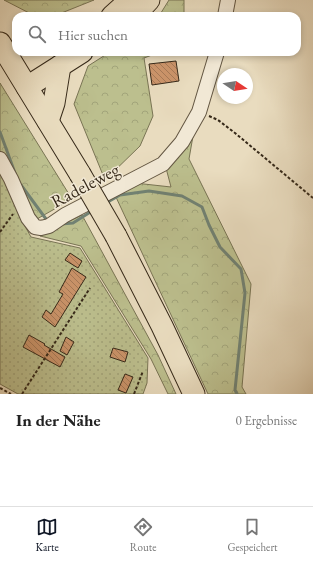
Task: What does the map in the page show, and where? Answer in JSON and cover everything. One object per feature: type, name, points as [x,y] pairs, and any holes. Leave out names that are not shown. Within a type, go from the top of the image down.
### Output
[{"type":"highway","points":[[116,12],[130,0]]},
{"type":"highway","points":[[138,12],[149,0]]},
{"type":"highway","points":[[0,43],[116,236],[152,306],[194,394]]},
{"type":"highway","points":[[23,80],[58,59],[68,56]]},
{"type":"highway","points":[[48,121],[54,103],[58,59]]},
{"type":"street","points":[[226,12],[228,0]]},
{"type":"street","name":"Radeleweg","points":[[0,158],[28,218],[35,227],[41,228],[49,226],[163,164],[182,142],[199,112],[216,56]]},
{"type":"path","points":[[199,112],[226,125],[313,198]]},
{"type":"path","points":[[0,232],[21,204]]},
{"type":"path","points":[[22,394],[90,288]]},
{"type":"path","points":[[134,394],[143,371]]},
{"type":"path","points":[[0,388],[11,394]]},
{"type":"green space","points":[[4,0],[94,0],[64,12],[27,12]]},
{"type":"green space","points":[[169,0],[184,0],[184,12],[162,12]]},
{"type":"green space","points":[[104,56],[149,56],[144,58],[153,116],[140,146],[105,180],[74,104],[88,66]]},
{"type":"green space","points":[[0,83],[72,199],[37,219],[26,206],[18,182],[0,151]]},
{"type":"green space","points":[[193,136],[189,159],[251,284],[242,387],[246,394],[208,394],[115,195],[135,183],[171,187],[166,168]]},
{"type":"green space","points":[[0,172],[21,219],[31,237],[80,248],[148,358],[147,383],[143,394],[18,394],[0,384]]},
{"type":"green space","points":[[82,215],[158,355],[176,394],[168,394],[151,359],[81,246],[40,236]]},
{"type":"building","points":[[176,61],[179,81],[152,85],[149,64]]},
{"type":"building","points":[[70,253],[82,261],[78,268],[65,260]]},
{"type":"building","points":[[72,268],[86,277],[55,327],[42,317],[46,310],[51,314],[63,294],[59,292]]},
{"type":"building","points":[[29,335],[65,357],[60,367],[23,347]]},
{"type":"building","points":[[66,337],[74,342],[67,355],[60,351]]},
{"type":"building","points":[[113,348],[128,352],[125,362],[110,357]]},
{"type":"building","points":[[125,374],[133,377],[126,393],[118,390]]},
{"type":"waterway","points":[[0,132],[15,173]]},
{"type":"waterway","points":[[21,185],[46,219]]},
{"type":"waterway","points":[[106,203],[120,195],[149,191],[182,196],[202,207],[220,247],[241,269],[245,293],[235,390],[237,394]]},
{"type":"waterway","points":[[61,224],[73,223],[92,211]]}]
